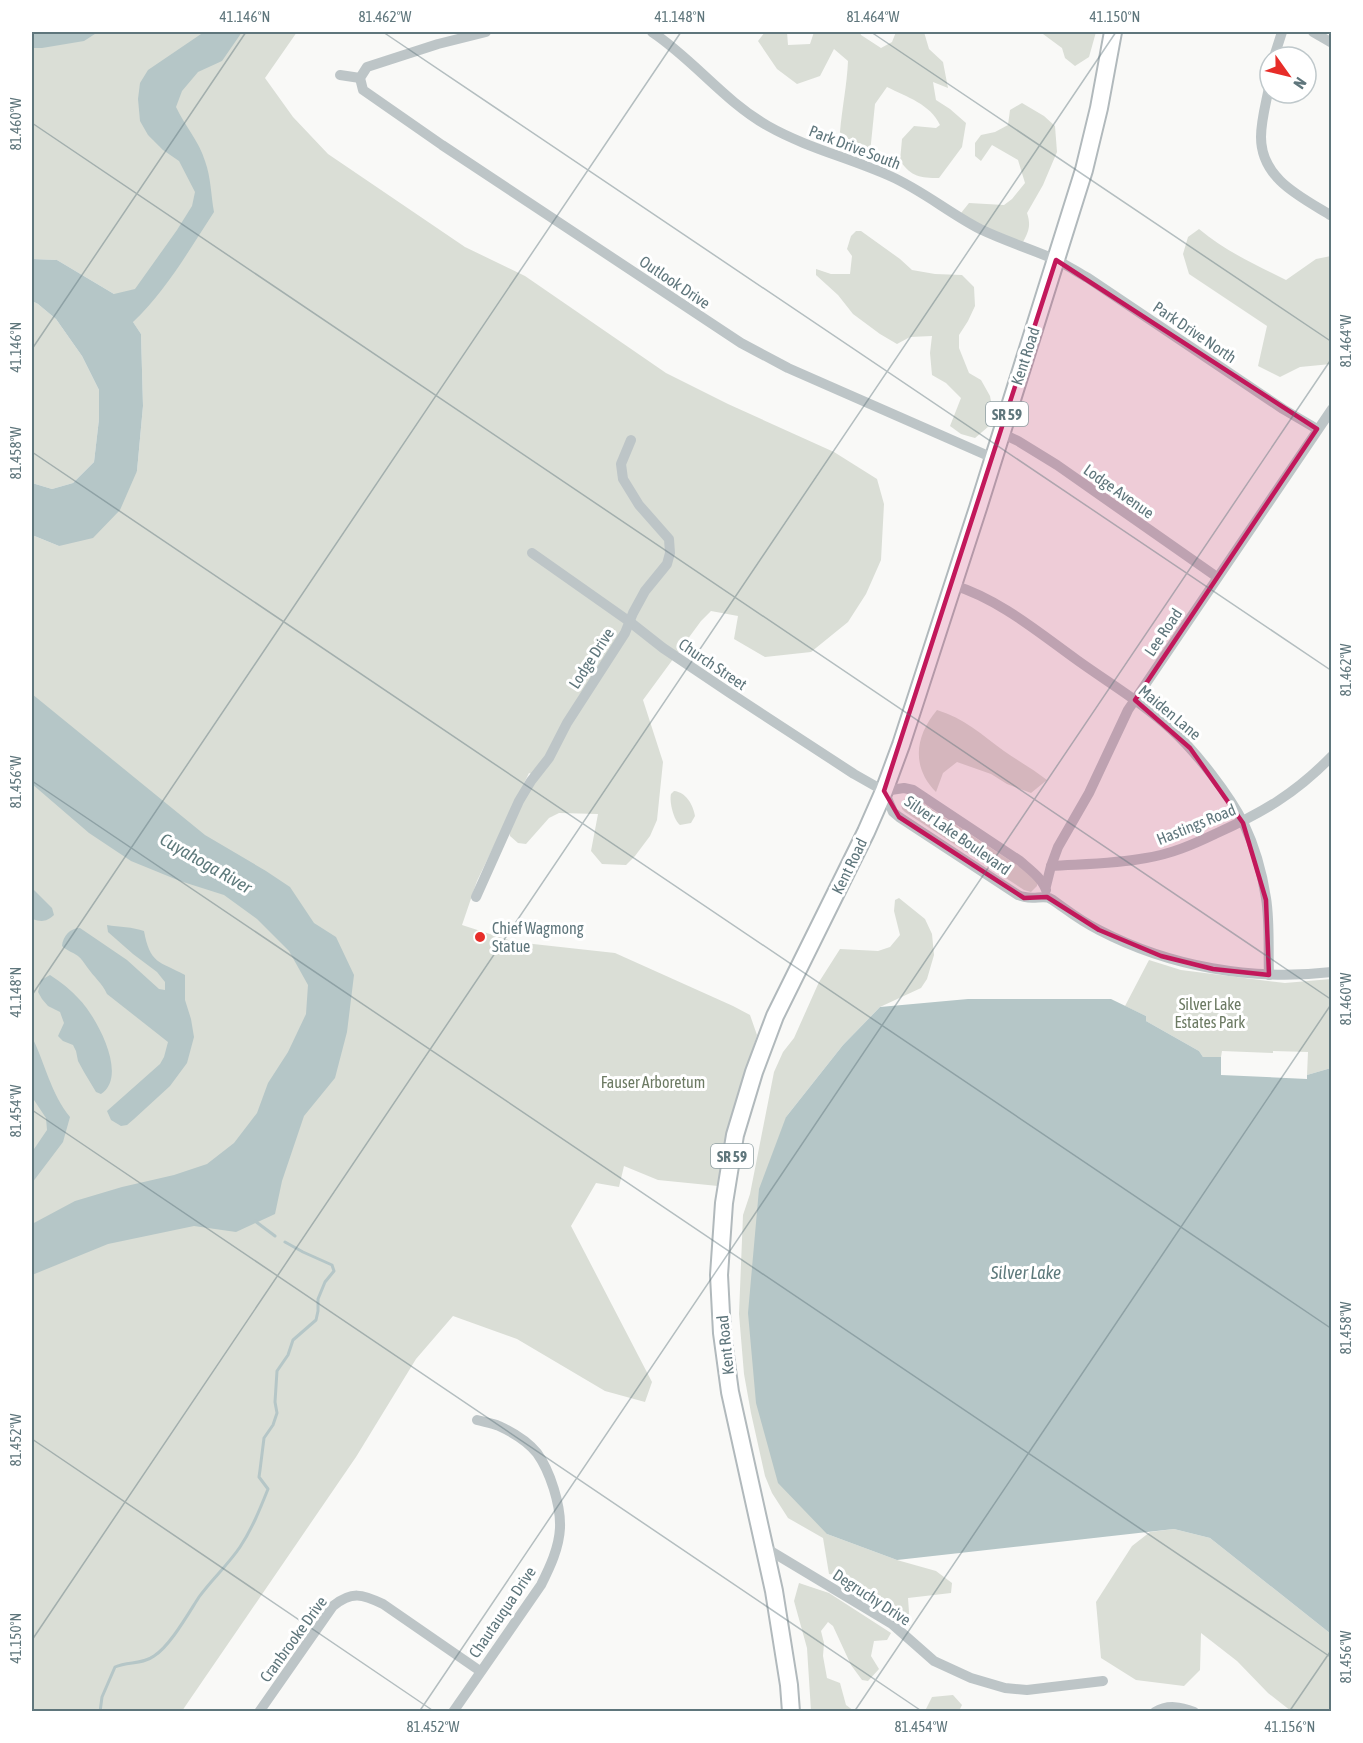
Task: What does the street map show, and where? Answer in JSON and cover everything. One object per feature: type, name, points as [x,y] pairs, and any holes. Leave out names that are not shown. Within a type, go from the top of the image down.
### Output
[{"type":"main road","name":"Kent Road","points":[[791,1712],[776,1602],[730,1392],[722,1333],[719,1275],[724,1203],[735,1135],[754,1072],[775,1016],[866,832],[901,746],[1091,144],[1113,32]]},
{"type":"street","points":[[340,75],[360,78],[368,67],[438,44],[486,32]]},
{"type":"street","points":[[1313,32],[1332,43]]},
{"type":"street","name":"Park Drive South","points":[[656,34],[744,111],[767,126],[810,146],[890,176],[979,228],[1056,260]]},
{"type":"street","name":"Outlook Drive","points":[[360,78],[363,90],[741,343],[788,368],[993,458]]},
{"type":"street","points":[[1266,105],[1262,144],[1264,156],[1273,173],[1284,186],[1332,216]]},
{"type":"street","name":"Park Drive North","points":[[1056,260],[1088,278],[1283,409],[1317,429]]},
{"type":"street","name":"Lee Road","points":[[1047,891],[1051,866],[1058,847],[1089,793],[1120,725],[1217,577],[1332,409]]},
{"type":"street","name":"Lodge Avenue","points":[[1001,433],[1058,465],[1217,577]]},
{"type":"street","name":"Lodge Drive","points":[[476,897],[519,801],[549,758],[567,723],[625,633],[636,606],[666,564],[670,553],[669,539],[639,505],[623,479],[621,464],[631,440]]},
{"type":"street","name":"Church Street","points":[[532,554],[630,622],[663,648],[854,774],[884,791]]},
{"type":"street","name":"Maiden Lane","points":[[953,585],[971,590],[984,597],[1040,634],[1135,700],[1172,729],[1190,748],[1219,785],[1243,823],[1257,861],[1266,900],[1269,975]]},
{"type":"street","name":"Hastings Road","points":[[1051,866],[1144,859],[1193,845],[1243,823],[1291,793],[1332,756]]},
{"type":"street","name":"Silver Lake Boulevard","points":[[1047,891],[1030,898],[1018,895],[898,817],[893,812],[884,791],[904,788],[913,790],[1020,861],[1047,891],[1099,930],[1141,949],[1213,969],[1269,975],[1332,972]]},
{"type":"street","name":"Chautauqua Drive","points":[[453,1712],[541,1584],[556,1548],[560,1527],[558,1503],[550,1479],[537,1453],[520,1438],[498,1425],[477,1420]]},
{"type":"street","name":"Degruchy Drive","points":[[764,1547],[892,1624],[934,1662],[970,1678],[1005,1688],[1027,1690],[1102,1681]]},
{"type":"street","name":"Cranbrooke Drive","points":[[259,1712],[333,1606],[344,1597],[357,1595],[383,1604],[480,1671]]},
{"type":"street","points":[[1155,1712],[1176,1706],[1194,1712]]},
{"type":"highlighted area","points":[[1056,260],[1317,429],[1135,700],[1190,748],[1243,823],[1266,900],[1269,975],[1213,969],[1161,956],[1099,930],[1047,897],[1024,898],[899,817],[884,791]]},
{"type":"green space","name":"Fauser Arboretum","points":[[32,32],[297,32],[265,78],[293,117],[328,154],[465,247],[525,276],[666,373],[834,452],[877,479],[884,504],[881,560],[866,594],[848,622],[811,652],[765,657],[734,639],[738,616],[711,611],[701,621],[643,700],[663,762],[657,820],[650,836],[626,865],[602,864],[591,851],[598,814],[559,813],[549,818],[526,844],[518,843],[510,836],[509,829],[536,776],[529,773],[477,881],[462,925],[515,942],[615,953],[750,1015],[757,1035],[746,1070],[718,1186],[658,1180],[624,1166],[619,1187],[596,1183],[571,1226],[652,1382],[645,1402],[605,1391],[517,1339],[453,1316],[416,1359],[356,1457],[182,1711],[32,1711],[32,535],[59,546],[137,471],[143,406],[141,334],[114,294],[57,260],[32,259]]},
{"type":"green space","points":[[765,32],[787,32],[788,45],[810,44],[814,32],[860,32],[881,48],[892,42],[896,32],[924,32],[929,49],[943,62],[948,88],[933,82],[936,100],[966,123],[962,147],[939,178],[921,177],[908,170],[900,161],[902,139],[914,126],[936,128],[940,125],[924,106],[887,87],[875,104],[870,153],[853,151],[840,132],[848,61],[834,49],[820,76],[797,84],[777,69],[758,41]]},
{"type":"green space","points":[[1028,32],[1096,32],[1089,57],[1075,66],[1065,58],[1062,48],[1043,34]]},
{"type":"green space","points":[[1022,103],[1044,116],[1055,126],[1057,152],[1043,185],[1027,213],[1029,228],[1023,242],[982,230],[961,213],[969,203],[1004,205],[1025,183],[1018,160],[992,145],[981,161],[975,156],[975,143],[981,135],[995,132],[1008,125],[1010,110]]},
{"type":"green space","points":[[1199,229],[1230,251],[1286,280],[1316,259],[1331,256],[1331,364],[1300,367],[1280,377],[1258,366],[1267,326],[1189,274],[1183,254],[1188,237]]},
{"type":"green space","points":[[856,231],[861,231],[912,270],[962,275],[974,287],[975,306],[959,335],[959,348],[969,373],[981,380],[990,396],[993,412],[989,426],[975,438],[961,434],[950,426],[961,398],[946,383],[932,375],[930,353],[932,336],[910,337],[897,344],[853,314],[838,295],[816,275],[816,269],[831,274],[850,274],[852,256],[847,249],[851,236]]},
{"type":"green space","points":[[32,301],[56,319],[82,356],[99,390],[99,419],[94,462],[73,483],[52,489],[32,483]]},
{"type":"green space","points":[[937,710],[964,722],[1047,780],[1031,793],[1007,784],[991,774],[957,762],[943,773],[936,792],[923,772],[919,751],[924,730]]},
{"type":"green space","points":[[674,791],[685,796],[691,804],[695,816],[691,823],[680,825],[676,820],[671,802],[671,794]]},
{"type":"green space","points":[[908,795],[1035,877],[1037,886],[1031,892],[1024,890],[905,812],[901,803]]},
{"type":"green space","points":[[899,898],[925,919],[932,934],[934,955],[927,979],[921,988],[880,1007],[843,1045],[786,1117],[827,1534],[897,1560],[936,1571],[952,1583],[951,1593],[908,1598],[910,1626],[849,1577],[829,1574],[823,1538],[788,1518],[772,1493],[765,1476],[751,1413],[744,1374],[739,1314],[743,1215],[750,1194],[774,1072],[783,1052],[794,1038],[819,982],[840,949],[878,951],[890,947],[900,935],[894,911],[895,900]]},
{"type":"green space","name":"Silver Lake Estates Park","points":[[1149,960],[1181,970],[1285,983],[1331,979],[1331,1068],[1307,1075],[1308,1052],[1222,1051],[1221,1057],[1203,1057],[1199,1051],[1146,1021],[1146,1016],[1125,1006]]},
{"type":"green space","points":[[1174,1529],[1210,1538],[1331,1634],[1331,1711],[1291,1711],[1268,1693],[1237,1661],[1201,1633],[1200,1670],[1184,1686],[1136,1680],[1101,1658],[1096,1602],[1132,1546],[1150,1532]]},
{"type":"green space","points":[[799,1583],[829,1593],[891,1633],[887,1640],[874,1641],[871,1656],[879,1669],[868,1681],[862,1680],[851,1665],[833,1626],[828,1622],[821,1631],[827,1678],[840,1683],[846,1705],[854,1711],[811,1711],[807,1648],[794,1601]]},
{"type":"green space","points":[[953,1695],[962,1705],[959,1711],[925,1711],[932,1697]]},
{"type":"water","points":[[32,32],[98,32],[84,41],[32,48]]},
{"type":"water","points":[[204,32],[242,32],[222,61],[198,72],[182,91],[176,107],[196,140],[209,173],[214,212],[167,284],[133,322],[141,334],[143,406],[137,471],[120,510],[93,538],[59,546],[32,535],[32,483],[52,489],[73,483],[94,462],[99,419],[99,390],[82,356],[56,319],[32,301],[32,259],[57,260],[114,294],[135,289],[192,206],[195,192],[179,161],[163,150],[148,135],[140,121],[138,99],[140,83],[148,70]]},
{"type":"water","name":"Cuyahoga River","points":[[32,694],[205,835],[290,887],[314,923],[336,937],[354,975],[347,1032],[335,1078],[304,1116],[282,1181],[275,1214],[236,1232],[194,1226],[108,1244],[32,1275],[32,1224],[75,1201],[207,1164],[234,1143],[257,1113],[268,1083],[288,1052],[306,1014],[308,985],[289,951],[257,919],[224,895],[180,881],[131,861],[89,833],[32,784]]},
{"type":"water","points":[[32,888],[52,908],[54,915],[49,919],[41,921],[32,919]]},
{"type":"water","points":[[107,925],[144,931],[146,942],[153,956],[162,964],[185,975],[185,1000],[194,1037],[187,1063],[170,1086],[127,1125],[121,1126],[111,1120],[107,1111],[160,1064],[168,1042],[107,994],[81,958],[62,946],[64,939],[70,931],[80,928],[127,960],[159,989],[165,990],[165,982],[157,972],[108,932]]},
{"type":"water","points":[[50,975],[66,986],[86,1007],[94,1018],[107,1046],[112,1074],[109,1085],[101,1094],[96,1092],[84,1072],[73,1045],[58,1036],[64,1023],[60,1012],[48,1006],[38,992],[41,980]]},
{"type":"water","name":"Silver Lake","points":[[968,999],[1111,999],[1146,1016],[1146,1021],[1199,1051],[1203,1057],[1221,1057],[1221,1075],[1307,1079],[1307,1075],[1331,1068],[1331,1634],[1210,1538],[1174,1529],[897,1560],[827,1534],[778,1483],[756,1403],[748,1313],[759,1189],[786,1117],[843,1045],[880,1007]]},
{"type":"water","points":[[32,1037],[53,1088],[70,1117],[63,1142],[32,1183],[32,1152],[47,1130],[46,1118],[32,1093]]},
{"type":"waterway","points":[[255,1221],[275,1236]]},
{"type":"waterway","points":[[100,1712],[102,1697],[115,1667],[149,1659],[166,1645],[199,1597],[240,1547],[268,1489],[259,1477],[264,1438],[273,1425],[277,1413],[275,1402],[277,1371],[288,1355],[293,1340],[316,1320],[318,1299],[325,1282],[334,1271],[332,1265],[285,1242]]},
{"type":"place","name":"Chief Wagmong Statue","points":[[480,937]]}]
